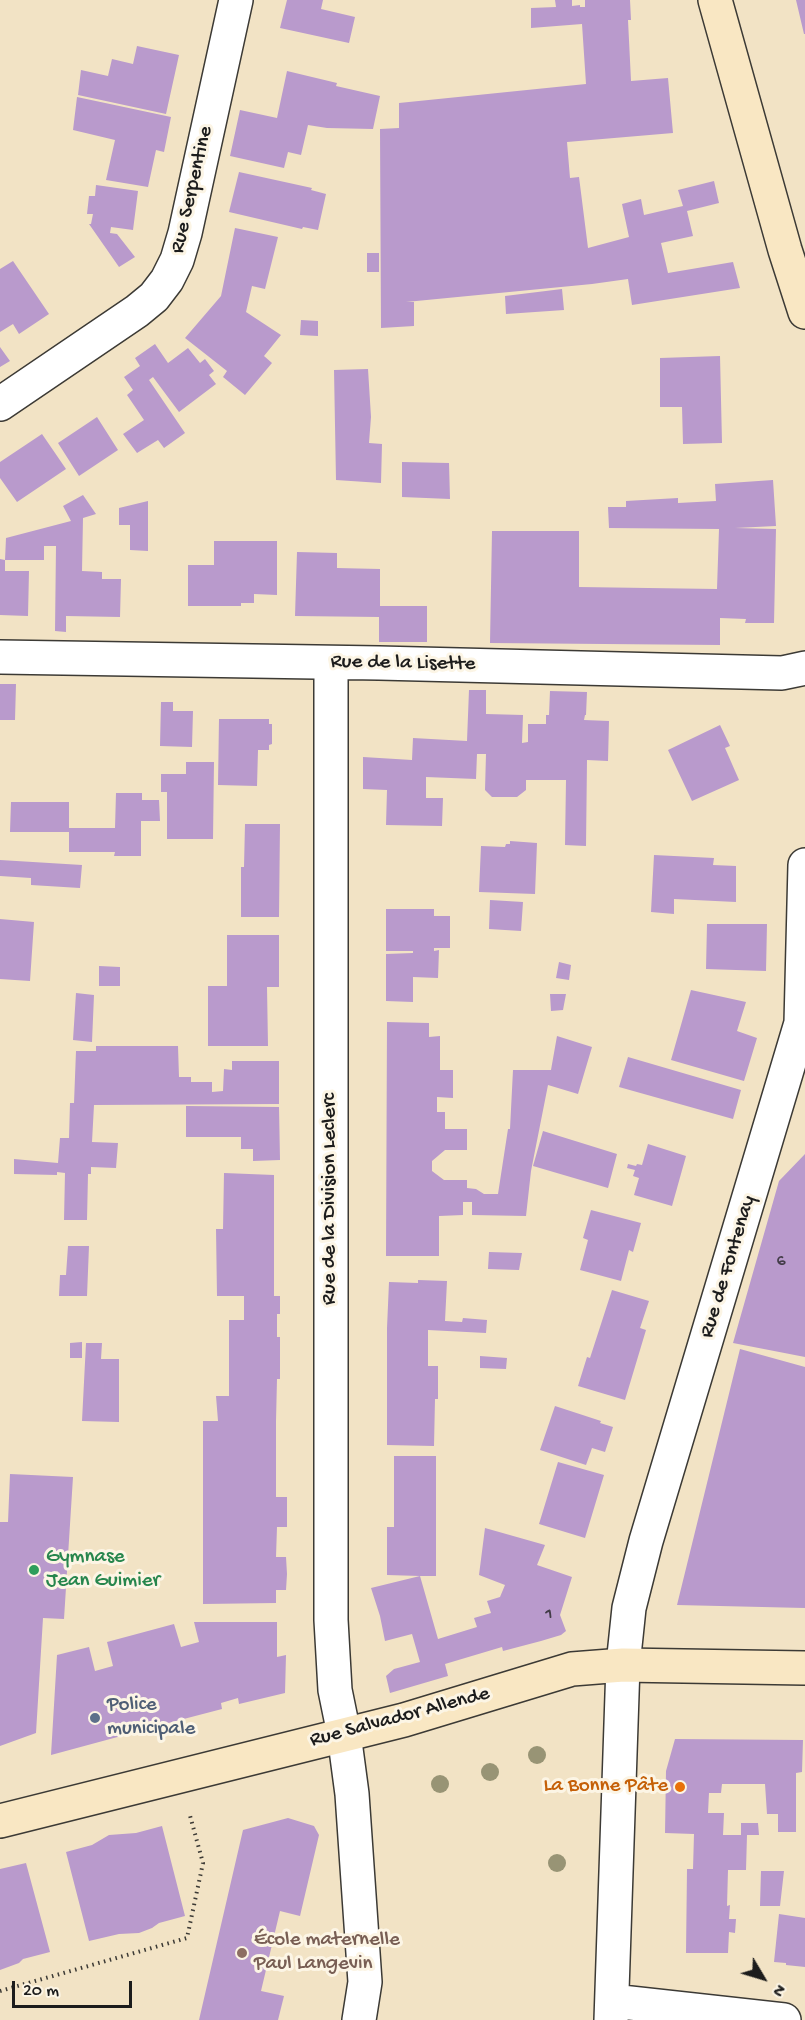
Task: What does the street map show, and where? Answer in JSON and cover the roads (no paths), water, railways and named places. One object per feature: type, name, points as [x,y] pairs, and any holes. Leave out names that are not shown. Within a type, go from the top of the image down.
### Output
[{"type":"main road","points":[[715,0],[782,239],[805,312]]},
{"type":"main road","name":"Rue Salvador Allende","points":[[0,1821],[404,1720],[572,1669],[623,1665],[805,1668]]},
{"type":"street","name":"Rue Serpentine","points":[[0,404],[137,312],[154,297],[167,280],[177,260],[185,233],[236,0]]},
{"type":"street","name":"Rue de la Lisette","points":[[0,657],[782,673],[805,669]]},
{"type":"street","name":"Rue de la Division Leclerc","points":[[331,663],[331,1620],[335,1690],[352,1794],[365,1982],[359,2020]]},
{"type":"street","name":"Rue de Fontenay","points":[[611,2011],[623,1665],[629,1608],[646,1541],[803,1023],[805,866]]},
{"type":"street","points":[[611,2011],[784,2020]]},
{"type":"place","name":"Gymnase Jean Guimier","points":[[34,1570]]},
{"type":"place","name":"Police municipale","points":[[95,1718]]},
{"type":"place","name":"La Bonne Pâte","points":[[680,1787]]},
{"type":"place","name":"École maternelle Paul Langevin","points":[[242,1953]]}]
